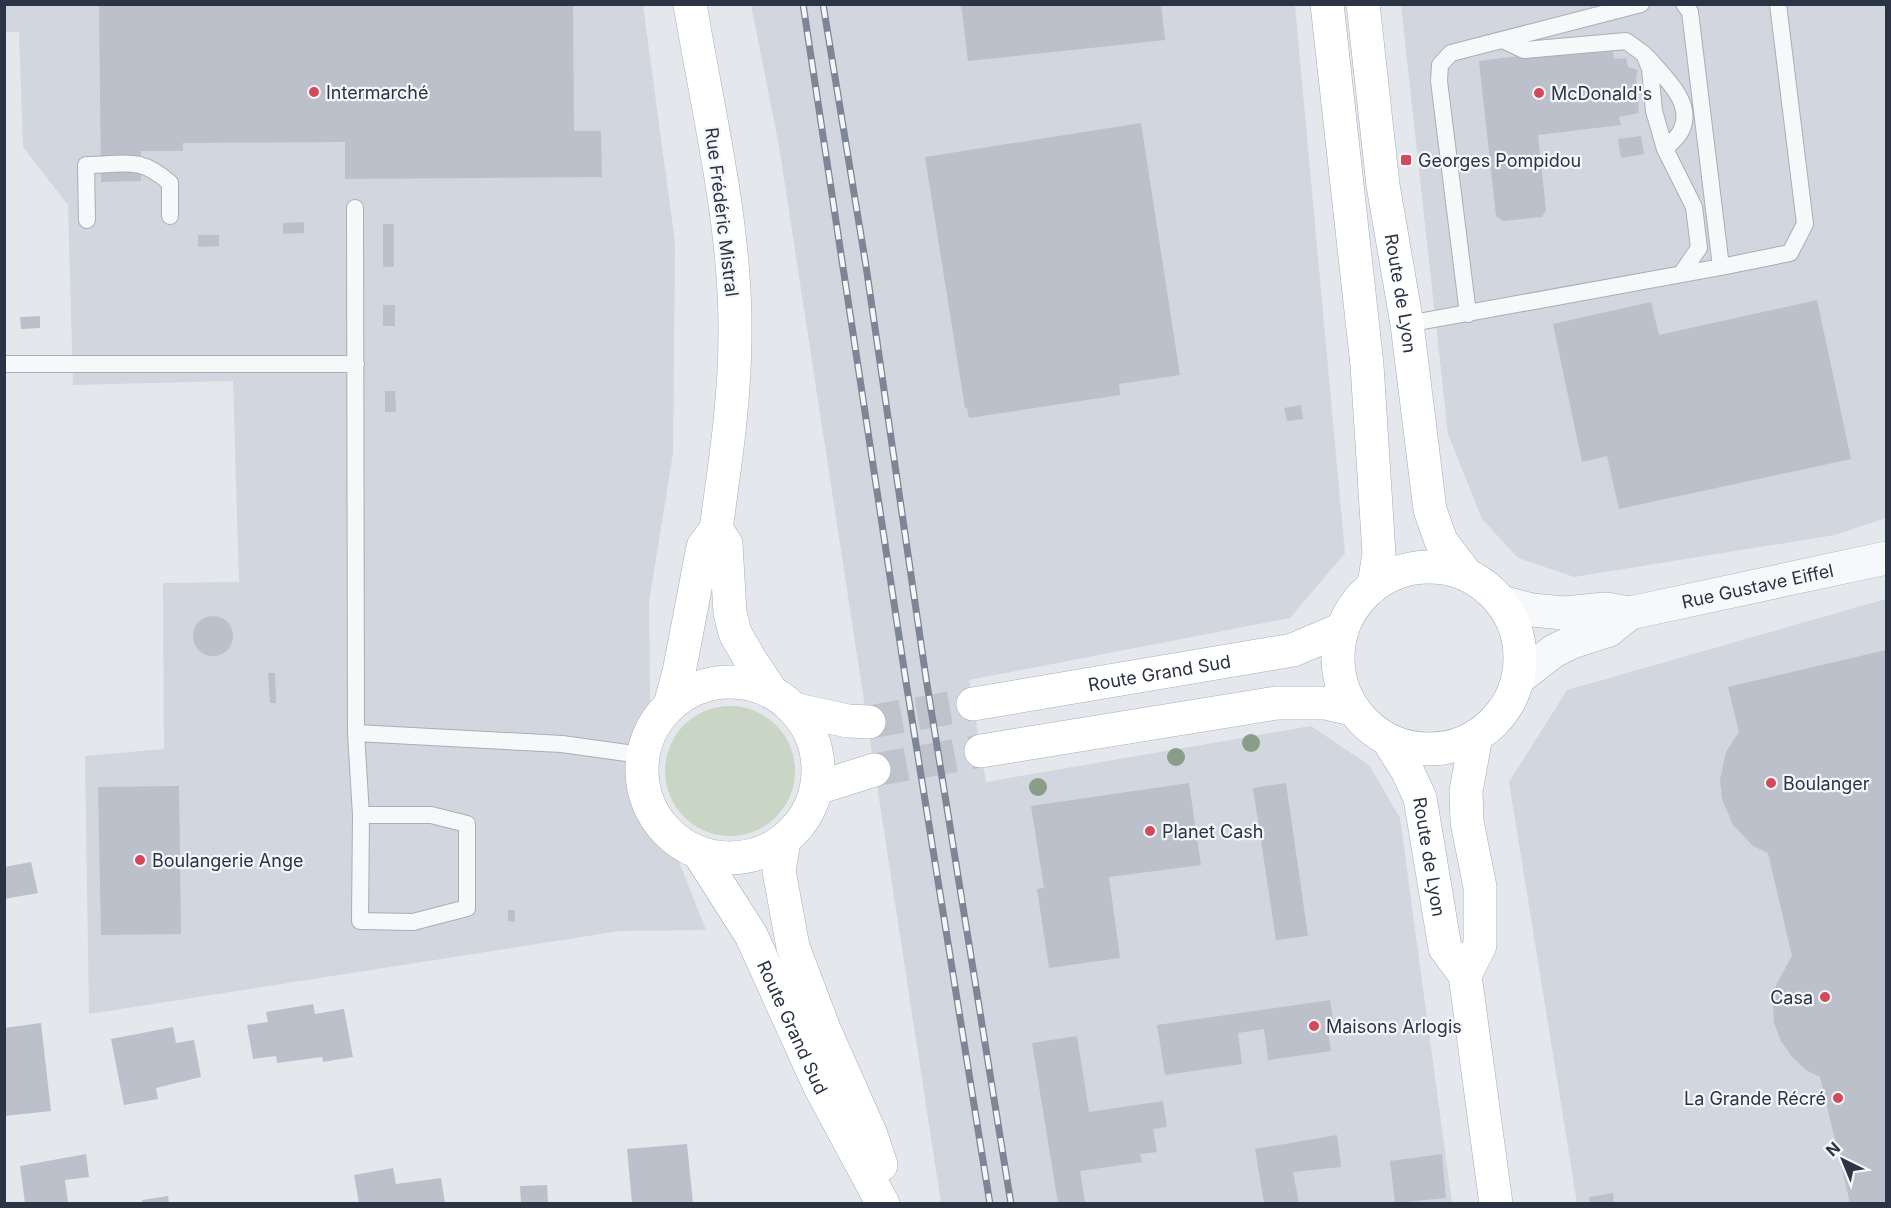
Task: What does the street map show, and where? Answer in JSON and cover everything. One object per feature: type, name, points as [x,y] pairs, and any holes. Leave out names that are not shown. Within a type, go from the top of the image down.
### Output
[{"type":"main road","name":"Rue Frédéric Mistral","points":[[670,705],[679,672],[703,547],[716,529],[730,430],[735,332],[726,218],[690,4]]},
{"type":"main road","points":[[1327,4],[1368,364],[1379,554],[1374,585]]},
{"type":"main road","name":"Route de Lyon","points":[[1363,4],[1383,185],[1407,324],[1430,510],[1441,541],[1466,574]]},
{"type":"main road","name":"Rue Frédéric Mistral","points":[[716,529],[726,544],[730,613],[735,633],[771,691]]},
{"type":"main road","points":[[1431,566],[1466,574],[1501,603],[1509,614],[1518,639],[1519,678],[1515,693],[1503,713],[1476,736],[1432,749],[1388,740],[1352,709],[1338,676],[1337,647],[1342,629],[1352,609],[1374,585],[1391,574],[1431,566]]},
{"type":"main road","name":"Route Grand Sud","points":[[973,704],[1293,650],[1342,629]]},
{"type":"main road","points":[[722,684],[751,686],[771,691],[797,710],[813,733],[817,788],[805,817],[784,840],[747,856],[718,859],[700,855],[678,841],[654,816],[642,784],[641,755],[648,736],[670,705],[686,694],[722,684]]},
{"type":"main road","points":[[981,751],[1277,703],[1325,703],[1352,709]]},
{"type":"main road","points":[[797,710],[848,721],[868,722]]},
{"type":"main road","points":[[1465,975],[1480,945],[1480,887],[1467,822],[1466,791],[1476,736]]},
{"type":"main road","name":"Route de Lyon","points":[[1388,740],[1407,770],[1420,798],[1445,948],[1465,975],[1496,1203]]},
{"type":"main road","points":[[817,788],[874,770]]},
{"type":"main road","name":"Route Grand Sud","points":[[784,840],[779,871],[794,947],[824,1029],[871,1135],[894,1203]]},
{"type":"main road","name":"Route Grand Sud","points":[[700,855],[751,935],[820,1087],[883,1203]]},
{"type":"street","name":"Rue Gustave Eiffel","points":[[1501,603],[1532,610],[1564,613],[1606,609],[1630,613],[1887,558]]},
{"type":"street","name":"Rue Gustave Eiffel","points":[[1519,678],[1554,651],[1572,642],[1609,630],[1630,613]]},
{"type":"lane","points":[[1468,314],[1439,81],[1440,65],[1451,53],[1641,4]]},
{"type":"lane","points":[[1684,4],[1690,12],[1721,267]]},
{"type":"lane","points":[[1407,324],[1791,253],[1805,224],[1778,4]]},
{"type":"lane","points":[[1503,40],[1524,50],[1626,42],[1644,54],[1678,94],[1684,109],[1682,131],[1665,149]]},
{"type":"lane","points":[[1644,54],[1650,69],[1653,111],[1665,149],[1694,207],[1699,248],[1681,274]]},
{"type":"lane","points":[[87,220],[86,165],[141,163],[153,169],[170,183],[170,216]]},
{"type":"lane","points":[[355,208],[356,733],[361,814],[360,921],[413,922],[467,908],[467,824],[431,815],[361,814]]},
{"type":"lane","points":[[4,364],[356,364]]},
{"type":"lane","points":[[356,733],[562,744],[641,755]]},
{"type":"shaded area","points":[[4,5],[643,5],[675,243],[673,453],[649,602],[651,791],[706,930],[620,931],[89,1014],[85,756],[164,749],[163,583],[239,582],[233,381],[73,385],[68,205],[23,147],[19,32],[5,32]]},
{"type":"shaded area","points":[[751,5],[1295,5],[1345,553],[1290,618],[969,680],[986,782],[1311,726],[1369,765],[1400,818],[1452,1203],[941,1203],[779,146]]},
{"type":"shaded area","points":[[1401,5],[1886,5],[1886,518],[1835,535],[1574,577],[1518,558],[1482,519],[1448,434]]},
{"type":"shaded area","points":[[1886,599],[1886,1203],[1577,1203],[1509,782],[1567,690]]},
{"type":"green space","points":[[730,706],[755,711],[776,725],[790,746],[795,771],[790,796],[776,817],[755,831],[730,836],[705,831],[684,817],[670,796],[665,771],[670,746],[684,725],[705,711]]},
{"type":"building","points":[[99,4],[573,4],[574,131],[601,131],[602,177],[345,179],[345,142],[183,143],[183,151],[141,151],[141,181],[101,182]]},
{"type":"building","points":[[961,4],[1161,4],[1165,40],[968,61]]},
{"type":"building","points":[[1612,44],[1614,59],[1626,58],[1628,67],[1638,70],[1636,77],[1639,113],[1619,117],[1621,125],[1538,135],[1546,210],[1542,217],[1503,221],[1496,216],[1479,61]]},
{"type":"building","points":[[1141,123],[1180,375],[1119,384],[1120,395],[969,418],[967,408],[965,408],[925,157]]},
{"type":"building","points":[[1641,136],[1644,154],[1621,158],[1618,139]]},
{"type":"building","points":[[304,222],[304,233],[283,234],[283,223]]},
{"type":"building","points":[[383,224],[394,224],[394,267],[383,267]]},
{"type":"building","points":[[198,235],[219,235],[219,246],[198,247]]},
{"type":"building","points":[[1817,300],[1851,459],[1619,509],[1607,456],[1582,462],[1553,324],[1651,302],[1659,335]]},
{"type":"building","points":[[383,305],[395,305],[395,326],[383,326]]},
{"type":"building","points":[[40,316],[40,328],[21,329],[20,317]]},
{"type":"building","points":[[385,391],[395,391],[396,412],[385,412]]},
{"type":"building","points":[[1301,405],[1303,419],[1287,421],[1284,408]]},
{"type":"building","points":[[213,616],[221,617],[227,622],[232,628],[232,644],[227,650],[221,655],[213,656],[205,655],[199,650],[194,644],[193,636],[194,628],[199,622],[205,617]]},
{"type":"building","points":[[1886,650],[1886,1203],[1850,1203],[1820,1077],[1806,1070],[1792,1057],[1781,1041],[1774,1023],[1773,1004],[1776,985],[1792,956],[1768,853],[1753,846],[1733,825],[1722,799],[1720,780],[1726,752],[1739,732],[1728,687]]},
{"type":"building","points":[[268,673],[275,673],[276,703],[270,703]]},
{"type":"building","points":[[1189,783],[1201,865],[1109,877],[1120,958],[1049,968],[1037,889],[1044,888],[1031,806]]},
{"type":"building","points":[[1286,783],[1308,936],[1276,940],[1253,788]]},
{"type":"building","name":"Boulangerie Ange","points":[[179,786],[181,934],[101,935],[98,787]]},
{"type":"building","points":[[31,862],[38,893],[4,899],[4,867]]},
{"type":"building","points":[[508,910],[515,910],[515,922],[508,921]]},
{"type":"building","points":[[1330,1000],[1333,1019],[1326,1020],[1331,1051],[1268,1060],[1264,1029],[1238,1033],[1242,1064],[1165,1075],[1157,1025]]},
{"type":"building","points":[[313,1004],[315,1014],[344,1009],[353,1057],[323,1062],[322,1057],[277,1063],[276,1056],[253,1059],[247,1025],[268,1022],[266,1012]]},
{"type":"building","points":[[41,1023],[51,1111],[4,1116],[4,1028]]},
{"type":"building","points":[[173,1027],[176,1043],[194,1040],[201,1077],[156,1088],[158,1099],[124,1105],[111,1039]]},
{"type":"building","points":[[1077,1036],[1089,1112],[1163,1101],[1167,1127],[1153,1129],[1157,1152],[1140,1154],[1142,1162],[1080,1171],[1085,1203],[1058,1203],[1032,1043]]},
{"type":"building","points":[[1337,1135],[1341,1167],[1293,1172],[1299,1203],[1264,1203],[1255,1149]]},
{"type":"building","points":[[687,1144],[693,1203],[632,1203],[627,1149]]},
{"type":"building","points":[[86,1154],[89,1177],[65,1180],[68,1203],[25,1203],[20,1166]]},
{"type":"building","points":[[1442,1154],[1446,1198],[1395,1203],[1390,1161]]},
{"type":"building","points":[[393,1168],[396,1184],[441,1178],[445,1203],[359,1203],[354,1175]]},
{"type":"building","points":[[547,1185],[548,1203],[521,1203],[520,1186]]},
{"type":"building","points":[[1613,1193],[1614,1203],[1590,1203],[1589,1197]]},
{"type":"building","points":[[168,1196],[169,1203],[142,1203],[142,1200]]},
{"type":"tunnel","points":[[869,722],[973,704]]},
{"type":"tunnel","points":[[874,770],[981,751]]},
{"type":"railway","points":[[803,4],[906,682],[990,1204]]},
{"type":"railway","points":[[823,4],[866,266],[926,678],[1011,1204]]},
{"type":"place","name":"Intermarché","points":[[314,92]]},
{"type":"place","name":"McDonald's","points":[[1539,93]]},
{"type":"place","name":"Georges Pompidou","points":[[1406,160]]},
{"type":"place","name":"Boulanger","points":[[1771,783]]},
{"type":"place","name":"Planet Cash","points":[[1150,831]]},
{"type":"place","name":"Boulangerie Ange","points":[[140,860]]},
{"type":"place","name":"Casa","points":[[1825,997]]},
{"type":"place","name":"Maisons Arlogis","points":[[1314,1026]]},
{"type":"place","name":"La Grande Récré","points":[[1838,1098]]}]
